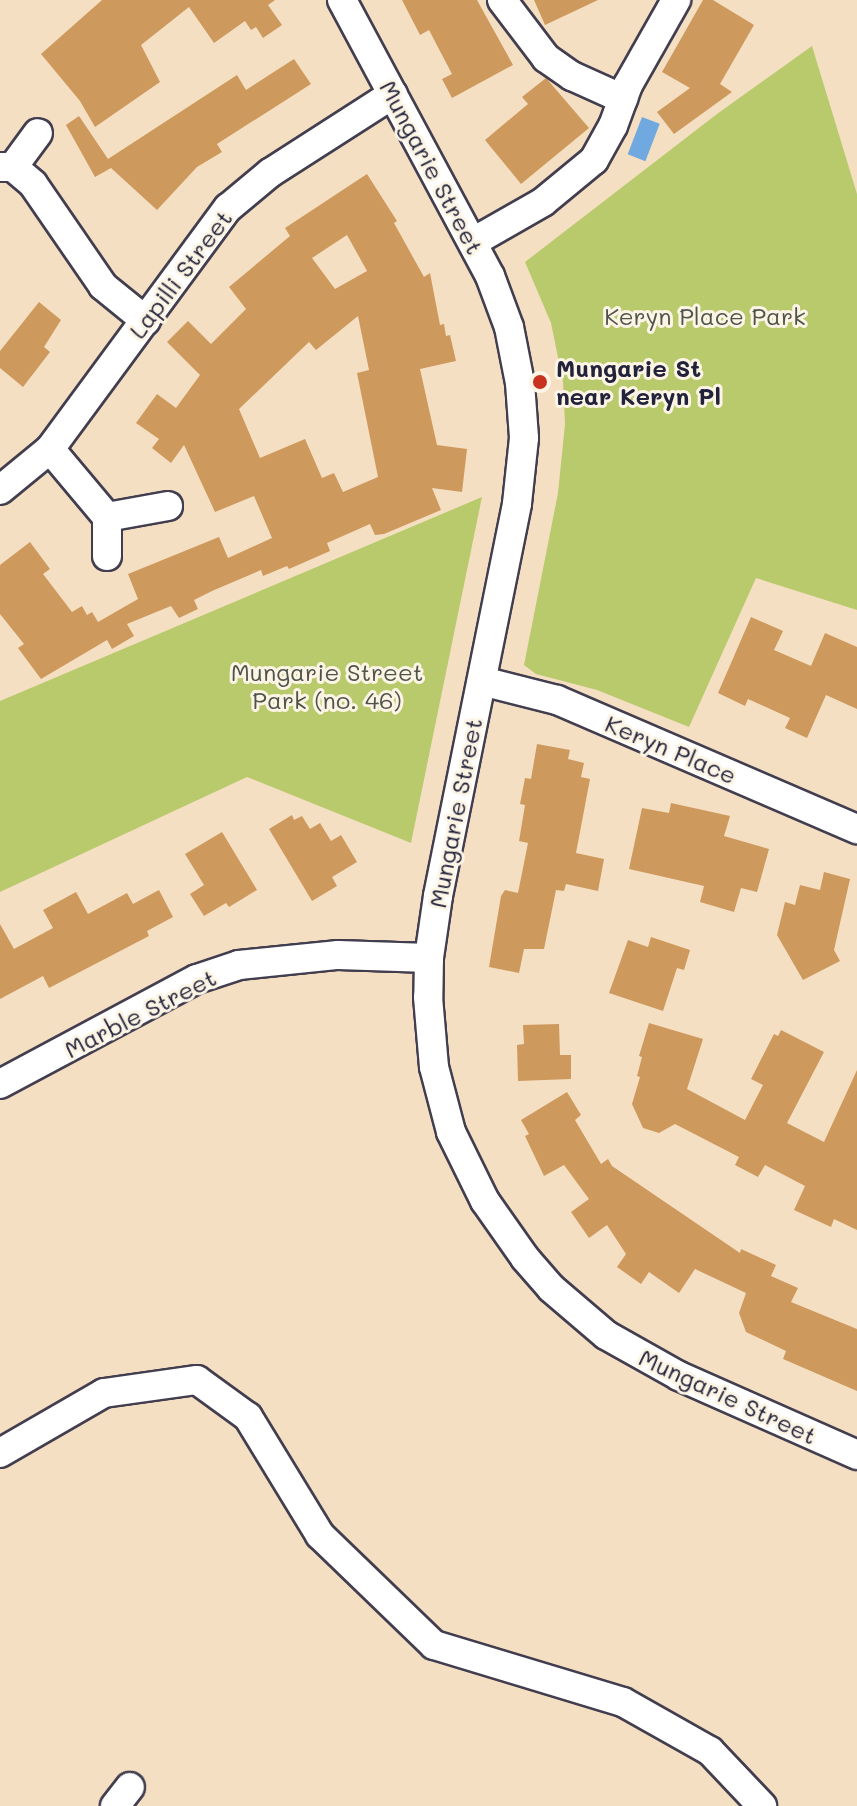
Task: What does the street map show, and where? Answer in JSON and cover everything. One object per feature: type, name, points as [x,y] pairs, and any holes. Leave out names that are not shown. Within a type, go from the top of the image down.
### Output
[{"type":"street","name":"Mungarie Street","points":[[342,0],[473,242],[509,327],[520,383],[524,438],[517,504],[438,896],[429,958],[428,997],[434,1067],[451,1132],[485,1201],[525,1258],[581,1315],[632,1352],[857,1455]]},
{"type":"street","points":[[502,0],[546,58],[572,76],[623,99]]},
{"type":"street","points":[[473,242],[533,209],[582,173],[600,152],[623,99],[676,0]]},
{"type":"street","name":"Lapilli Street","points":[[0,490],[50,449],[228,208],[270,173],[393,94]]},
{"type":"street","points":[[38,133],[6,167],[33,184],[103,286],[146,321]]},
{"type":"street","points":[[50,449],[107,517],[107,556]]},
{"type":"street","points":[[107,517],[168,506]]},
{"type":"street","name":"Keryn Place","points":[[482,681],[557,700],[857,829]]},
{"type":"street","name":"Marble Street","points":[[0,1084],[197,979],[239,965],[338,955],[429,958]]},
{"type":"street","points":[[0,1453],[104,1393],[197,1380],[248,1417],[320,1535],[434,1645],[623,1702],[710,1751],[762,1806]]},
{"type":"green space","name":"Keryn Place Park","points":[[812,46],[857,194],[857,610],[756,578],[689,727],[597,690],[536,674],[524,665],[558,493],[565,424],[563,382],[551,323],[525,262],[717,114]]},
{"type":"green space","name":"Mungarie Street Park (no. 46)","points":[[482,497],[411,843],[247,777],[0,892],[0,701]]},
{"type":"water","points":[[642,117],[660,124],[645,161],[628,154]]},
{"type":"building","points":[[102,0],[275,0],[268,5],[282,25],[263,38],[256,27],[251,30],[245,21],[214,43],[189,7],[141,45],[160,82],[95,127],[80,101],[41,54]]},
{"type":"building","points":[[402,0],[477,0],[513,65],[452,98],[442,79],[452,74],[429,30],[420,35]]},
{"type":"building","points":[[534,0],[598,0],[545,25]]},
{"type":"building","points":[[703,0],[713,0],[754,25],[720,84],[732,92],[674,134],[657,112],[690,88],[662,72]]},
{"type":"building","points":[[294,59],[311,84],[217,144],[222,152],[197,167],[157,210],[111,168],[95,177],[66,125],[79,116],[108,159],[237,75],[246,90]]},
{"type":"building","points":[[546,78],[589,128],[521,184],[485,140],[528,104],[522,97]]},
{"type":"building","points":[[367,174],[397,221],[394,223],[424,277],[430,273],[440,325],[444,324],[446,336],[450,335],[456,361],[420,369],[437,445],[467,449],[462,492],[432,488],[441,510],[384,534],[375,535],[370,524],[327,543],[330,551],[289,569],[287,566],[263,576],[261,570],[212,591],[194,600],[198,609],[179,618],[171,606],[127,624],[134,636],[112,649],[107,640],[41,679],[18,648],[24,644],[0,614],[0,565],[30,542],[50,569],[43,574],[72,612],[82,606],[87,615],[92,612],[98,622],[138,599],[128,574],[219,537],[228,558],[272,538],[254,496],[215,512],[184,445],[171,463],[152,448],[159,439],[136,423],[157,394],[176,408],[200,375],[167,342],[188,321],[211,344],[246,309],[229,287],[290,236],[285,228]],"holes":[[[347,235],[367,271],[335,289],[312,258]],[[358,316],[369,370],[357,373],[378,477],[343,492],[334,473],[322,478],[305,439],[260,458],[239,409],[309,342],[316,350]]]},
{"type":"building","points":[[39,302],[61,320],[44,347],[50,352],[23,387],[0,368],[0,351]]},
{"type":"building","points":[[751,617],[783,631],[774,650],[811,666],[825,633],[857,647],[857,709],[826,695],[807,738],[785,728],[790,718],[748,699],[745,706],[718,693]]},
{"type":"building","points":[[537,744],[570,750],[568,759],[584,763],[581,777],[590,779],[576,853],[604,859],[598,891],[566,884],[564,891],[556,890],[544,949],[524,949],[519,973],[489,967],[501,896],[505,890],[518,893],[528,843],[519,841],[525,805],[520,804],[525,778],[531,779]]},
{"type":"building","points":[[671,803],[730,816],[724,836],[769,849],[757,892],[741,888],[734,912],[700,902],[704,886],[629,869],[642,808],[669,813]]},
{"type":"building","points":[[292,815],[294,820],[302,816],[310,829],[320,823],[331,841],[341,835],[357,862],[332,877],[337,886],[312,901],[269,829]]},
{"type":"building","points":[[222,832],[257,890],[229,907],[226,903],[204,916],[190,894],[204,885],[185,854]]},
{"type":"building","points":[[824,872],[850,879],[834,950],[840,961],[803,980],[777,935],[785,902],[795,905],[800,885],[820,890]]},
{"type":"building","points":[[159,890],[173,917],[147,931],[149,936],[49,988],[43,976],[0,999],[0,924],[14,949],[53,928],[43,910],[76,892],[88,914],[127,893],[133,904]]},
{"type":"building","points":[[651,937],[690,950],[684,970],[677,968],[663,1011],[609,993],[628,940],[648,947]]},
{"type":"building","points":[[649,1023],[703,1039],[687,1089],[745,1120],[763,1085],[751,1079],[774,1034],[778,1036],[781,1030],[824,1052],[787,1123],[824,1142],[857,1070],[857,1230],[834,1219],[831,1227],[794,1210],[805,1186],[765,1165],[758,1177],[735,1165],[739,1157],[675,1124],[659,1133],[643,1128],[632,1104],[640,1077],[637,1076],[642,1057],[639,1056]]},
{"type":"building","points":[[559,1024],[560,1055],[571,1055],[571,1079],[518,1081],[517,1045],[524,1044],[523,1025]]},
{"type":"building","points":[[567,1092],[581,1115],[575,1120],[601,1164],[608,1159],[612,1166],[740,1253],[741,1249],[776,1265],[771,1276],[798,1288],[791,1302],[857,1329],[857,1391],[783,1359],[786,1351],[746,1332],[739,1313],[746,1293],[695,1269],[679,1293],[649,1272],[641,1284],[617,1267],[626,1254],[607,1225],[589,1238],[571,1212],[589,1199],[564,1165],[544,1176],[525,1136],[529,1134],[521,1120]]},
{"type":"place","name":"Mungarie St near Keryn Pl","points":[[540,382]]}]
